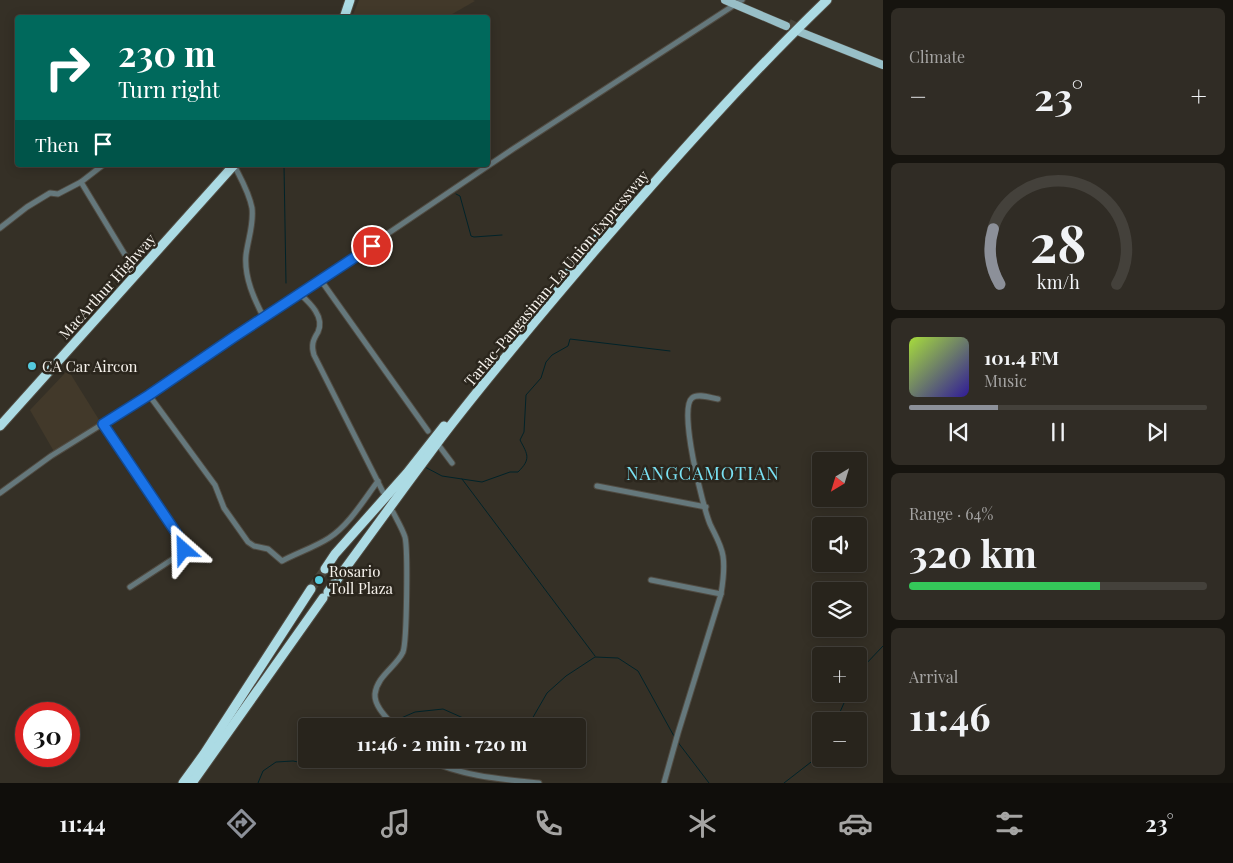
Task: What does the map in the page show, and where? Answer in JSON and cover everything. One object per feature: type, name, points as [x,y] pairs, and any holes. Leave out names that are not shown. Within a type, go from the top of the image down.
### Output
[{"type":"highway","points":[[345,15],[350,0]]},
{"type":"highway","name":"Tarlac-Pangasinan-La Union Expressway","points":[[325,569],[335,554],[407,473],[533,314],[625,206],[786,31],[818,0]]},
{"type":"highway","name":"Tarlac-Pangasinan-La Union Expressway","points":[[192,783],[398,495],[521,338],[703,128],[827,0]]},
{"type":"highway","name":"MacArthur Highway","points":[[0,426],[229,167]]},
{"type":"highway","points":[[183,783],[210,746],[311,590]]},
{"type":"main road","points":[[725,0],[741,4],[748,11],[787,25]]},
{"type":"main road","points":[[801,31],[883,64]]},
{"type":"street","points":[[490,165],[741,4]]},
{"type":"street","points":[[0,228],[27,207],[50,193],[58,194],[81,182],[100,167]]},
{"type":"street","points":[[231,167],[244,183],[252,208],[246,266],[252,291],[264,318]]},
{"type":"street","points":[[0,493],[51,456],[149,395],[487,167]]},
{"type":"street","points":[[81,182],[136,274]]},
{"type":"street","points":[[320,279],[428,431]]},
{"type":"street","points":[[300,294],[315,310],[319,321],[319,329],[312,344],[314,355],[383,492]]},
{"type":"street","points":[[149,395],[215,485],[224,508],[248,542],[254,546],[268,549],[282,561],[330,537],[357,510],[378,481]]},
{"type":"street","points":[[664,783],[724,580],[723,555],[718,538],[710,524],[692,453],[688,405],[693,397],[698,395],[718,399]]},
{"type":"street","points":[[103,424],[184,547],[184,550],[179,555],[130,587]]},
{"type":"street","points":[[440,447],[452,463]]},
{"type":"street","points":[[597,486],[706,506]]},
{"type":"street","points":[[387,718],[378,705],[375,693],[382,678],[402,653],[406,631],[406,547],[402,529],[393,512]]},
{"type":"street","points":[[651,580],[721,594]]},
{"type":"street","points":[[447,768],[481,777],[539,783]]},
{"type":"shaded area","points":[[359,0],[475,1],[450,15],[353,15]]},
{"type":"shaded area","points":[[68,370],[101,423],[56,455],[30,410]]},
{"type":"waterway","points":[[284,167],[286,283]]},
{"type":"waterway","points":[[456,194],[460,196],[471,236],[502,235]]},
{"type":"waterway","points":[[425,467],[442,476],[482,482],[510,472],[518,472],[525,464],[527,457],[520,440],[524,432],[526,395],[541,378],[546,362],[552,355],[568,346],[570,339],[670,351]]},
{"type":"waterway","points":[[462,479],[595,656]]},
{"type":"waterway","points":[[867,663],[883,646]]},
{"type":"waterway","points":[[533,718],[547,693],[566,676],[595,657],[618,658],[638,671],[675,738]]},
{"type":"waterway","points":[[840,712],[844,702]]},
{"type":"waterway","points":[[401,718],[415,712],[443,709],[463,718]]},
{"type":"waterway","points":[[677,741],[709,783]]},
{"type":"waterway","points":[[784,783],[812,761]]},
{"type":"waterway","points":[[258,783],[263,771],[276,762],[298,762]]},
{"type":"tunnel","points":[[789,23],[802,29]]},
{"type":"tunnel","points":[[311,589],[325,569]]},
{"type":"place","name":"CA Car Aircon","points":[[32,366]]},
{"type":"place","name":"Rosario Toll Plaza","points":[[319,580]]},
{"type":"district","name":"NANGCAMOTIAN","points":[[703,473]]},
{"type":"route","points":[[184,550],[179,537],[103,424],[372,246]]}]
